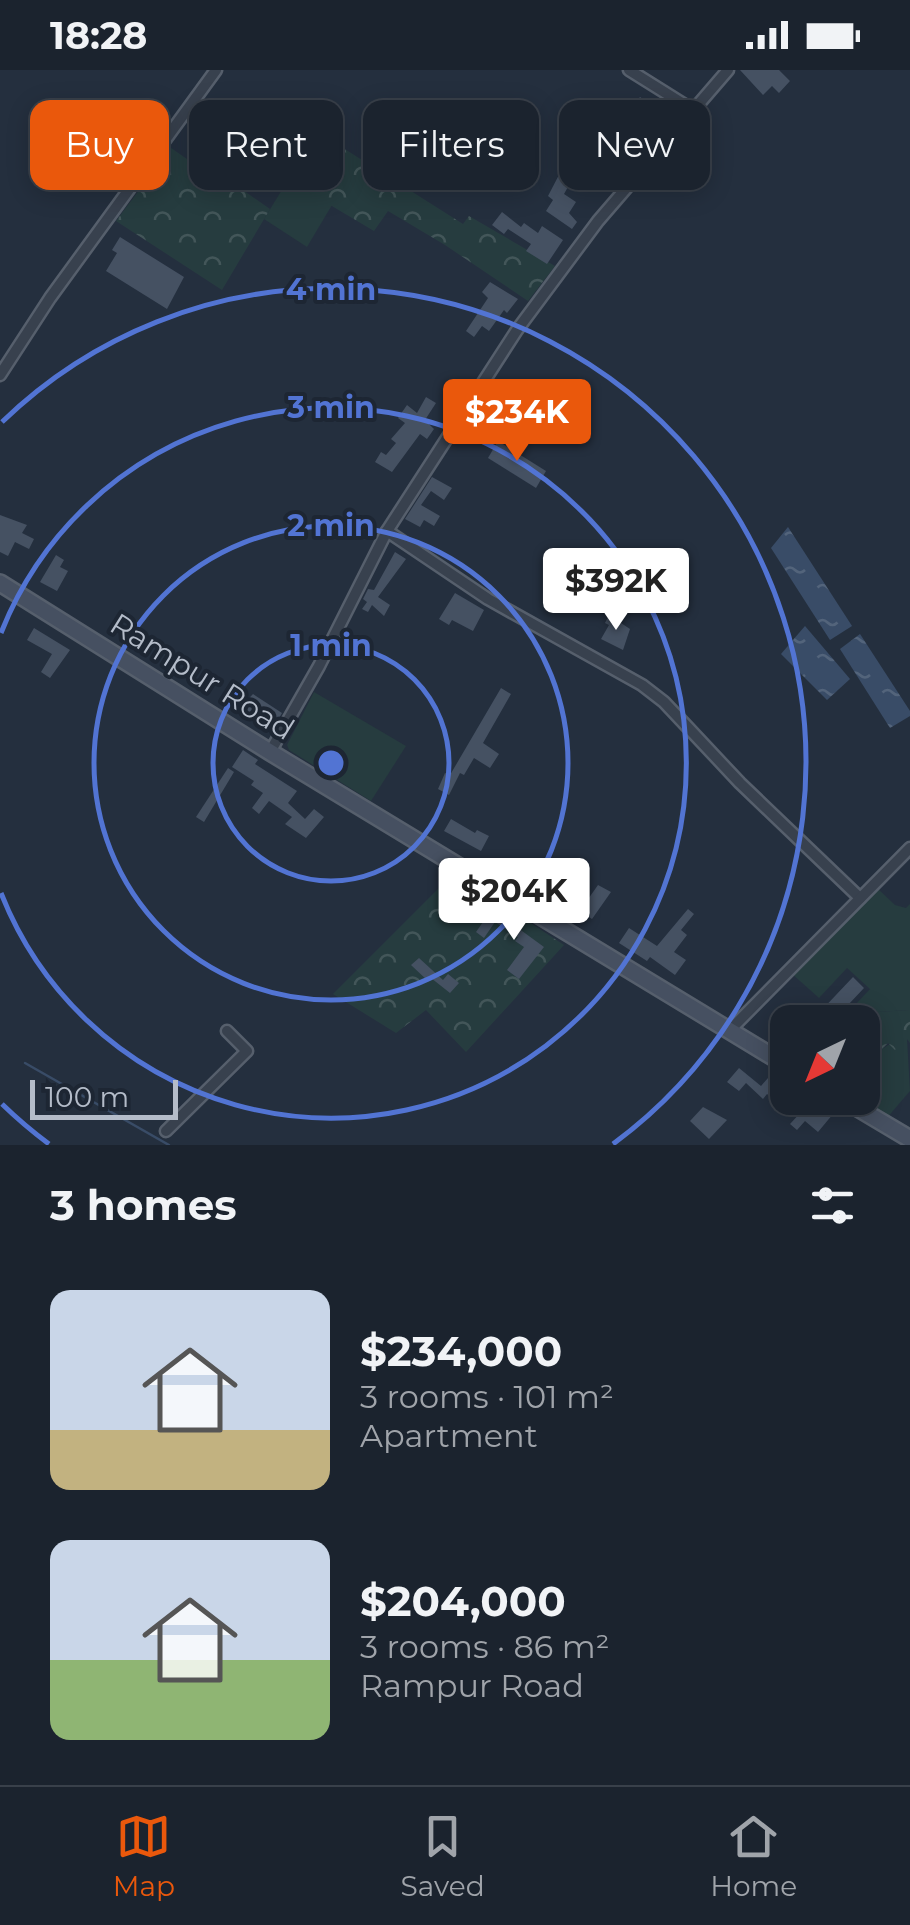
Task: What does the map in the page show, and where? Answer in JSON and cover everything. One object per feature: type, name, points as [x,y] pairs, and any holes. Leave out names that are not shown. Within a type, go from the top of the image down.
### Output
[{"type":"main road","name":"Rampur Road","points":[[0,582],[270,752],[770,1055]]},
{"type":"main road","points":[[869,1115],[910,1139]]},
{"type":"street","points":[[0,375],[216,70]]},
{"type":"street","points":[[629,70],[677,100]]},
{"type":"street","points":[[702,100],[728,70]]},
{"type":"street","points":[[270,752],[319,666],[387,531],[518,330],[624,190]]},
{"type":"street","points":[[387,531],[488,599],[566,646],[642,685],[664,702],[740,783],[860,898]]},
{"type":"street","points":[[729,1031],[910,848]]},
{"type":"street","points":[[166,1131],[246,1051],[227,1031]]},
{"type":"green space","points":[[171,148],[189,160],[189,190],[243,190],[270,209],[222,290],[116,221],[139,190],[169,190]]},
{"type":"green space","points":[[343,148],[363,161],[363,190],[409,190],[463,224],[469,216],[555,266],[528,301],[388,211],[374,231],[305,190],[343,190]]},
{"type":"green space","points":[[282,190],[306,190],[332,205],[307,247],[264,219]]},
{"type":"green space","points":[[314,692],[406,746],[371,801],[289,750],[287,745]]},
{"type":"green space","points":[[454,873],[564,945],[466,1052],[426,1010],[396,1033],[333,994]]},
{"type":"green space","points":[[877,888],[895,905],[906,908],[910,904],[910,1010],[880,1012],[880,1005],[855,1005],[870,989],[847,968],[819,998],[791,973]]},
{"type":"green space","points":[[910,1010],[910,1043],[907,1039],[895,1050],[888,1043],[880,1051],[880,1012]]},
{"type":"green space","points":[[907,1038],[910,1091],[886,1119],[879,1115],[880,1051]]},
{"type":"water","points":[[788,527],[852,626],[830,640],[771,548]]},
{"type":"water","points":[[805,626],[850,679],[827,700],[781,654]]},
{"type":"water","points":[[860,634],[910,711],[910,716],[890,728],[840,649]]},
{"type":"building","points":[[740,70],[779,70],[790,81],[779,93],[772,86],[763,95]]},
{"type":"building","points":[[559,175],[559,190],[566,190],[564,194],[576,202],[569,213],[577,222],[572,229],[546,211],[553,200],[548,196]]},
{"type":"building","points":[[502,212],[521,227],[524,223],[538,233],[542,226],[563,240],[547,264],[526,251],[531,244],[508,229],[504,234],[492,225]]},
{"type":"building","points":[[120,237],[184,277],[167,309],[106,271],[117,253],[112,250]]},
{"type":"building","points":[[490,282],[518,299],[489,331],[482,326],[474,337],[466,331],[488,298],[482,292]]},
{"type":"building","points":[[426,397],[436,403],[425,420],[434,429],[427,439],[420,434],[392,472],[375,462],[381,452],[386,455],[396,443],[391,439],[405,423],[398,418],[407,405],[417,413]]},
{"type":"building","points":[[498,441],[546,471],[536,488],[488,458]]},
{"type":"building","points":[[432,477],[452,488],[444,500],[431,491],[421,505],[440,516],[434,526],[424,520],[420,527],[405,519]]},
{"type":"building","points":[[0,515],[27,525],[22,533],[34,539],[29,549],[15,542],[8,556],[0,552]]},
{"type":"building","points":[[395,552],[406,559],[378,597],[390,605],[384,616],[372,605],[368,612],[362,609],[368,589],[374,590]]},
{"type":"building","points":[[56,555],[64,560],[60,567],[68,571],[57,591],[40,582]]},
{"type":"building","points":[[455,593],[484,610],[473,631],[452,620],[449,625],[439,619]]},
{"type":"building","points":[[609,615],[630,629],[623,650],[601,639],[609,625],[605,623]]},
{"type":"building","points":[[34,628],[70,650],[50,678],[41,672],[52,654],[27,640]]},
{"type":"building","points":[[501,688],[511,694],[483,743],[499,754],[490,768],[474,758],[464,775],[460,773],[449,795],[438,789],[445,773],[450,775]]},
{"type":"building","points":[[253,694],[282,713],[273,729],[238,710]]},
{"type":"building","points":[[243,750],[258,760],[255,764],[297,791],[288,803],[305,819],[314,809],[324,817],[306,838],[285,824],[292,817],[269,801],[259,814],[252,808],[263,793],[251,785],[254,781],[232,767]]},
{"type":"building","points":[[228,768],[234,772],[204,822],[196,817]]},
{"type":"building","points":[[451,819],[489,836],[481,851],[444,831]]},
{"type":"building","points":[[598,885],[611,892],[592,919],[576,908],[573,915],[558,907],[565,892],[586,902]]},
{"type":"building","points":[[492,909],[544,947],[519,979],[507,970],[524,947],[515,941],[518,937],[495,922],[484,938],[476,932]]},
{"type":"building","points":[[688,909],[694,914],[681,930],[687,935],[674,952],[686,960],[675,975],[650,957],[647,961],[619,943],[629,928],[657,946]]},
{"type":"building","points":[[419,958],[443,980],[448,974],[459,983],[450,993],[431,978],[428,981],[411,965]]},
{"type":"building","points":[[853,977],[864,988],[848,1005],[827,1005]]},
{"type":"building","points":[[739,1068],[761,1086],[770,1080],[770,1096],[767,1094],[763,1099],[746,1083],[739,1091],[727,1082]]},
{"type":"building","points":[[703,1107],[727,1120],[709,1139],[690,1121]]},
{"type":"building","points":[[798,1115],[832,1115],[818,1132],[805,1121],[797,1130],[790,1124]]},
{"type":"waterway","points":[[25,1063],[169,1145]]}]
